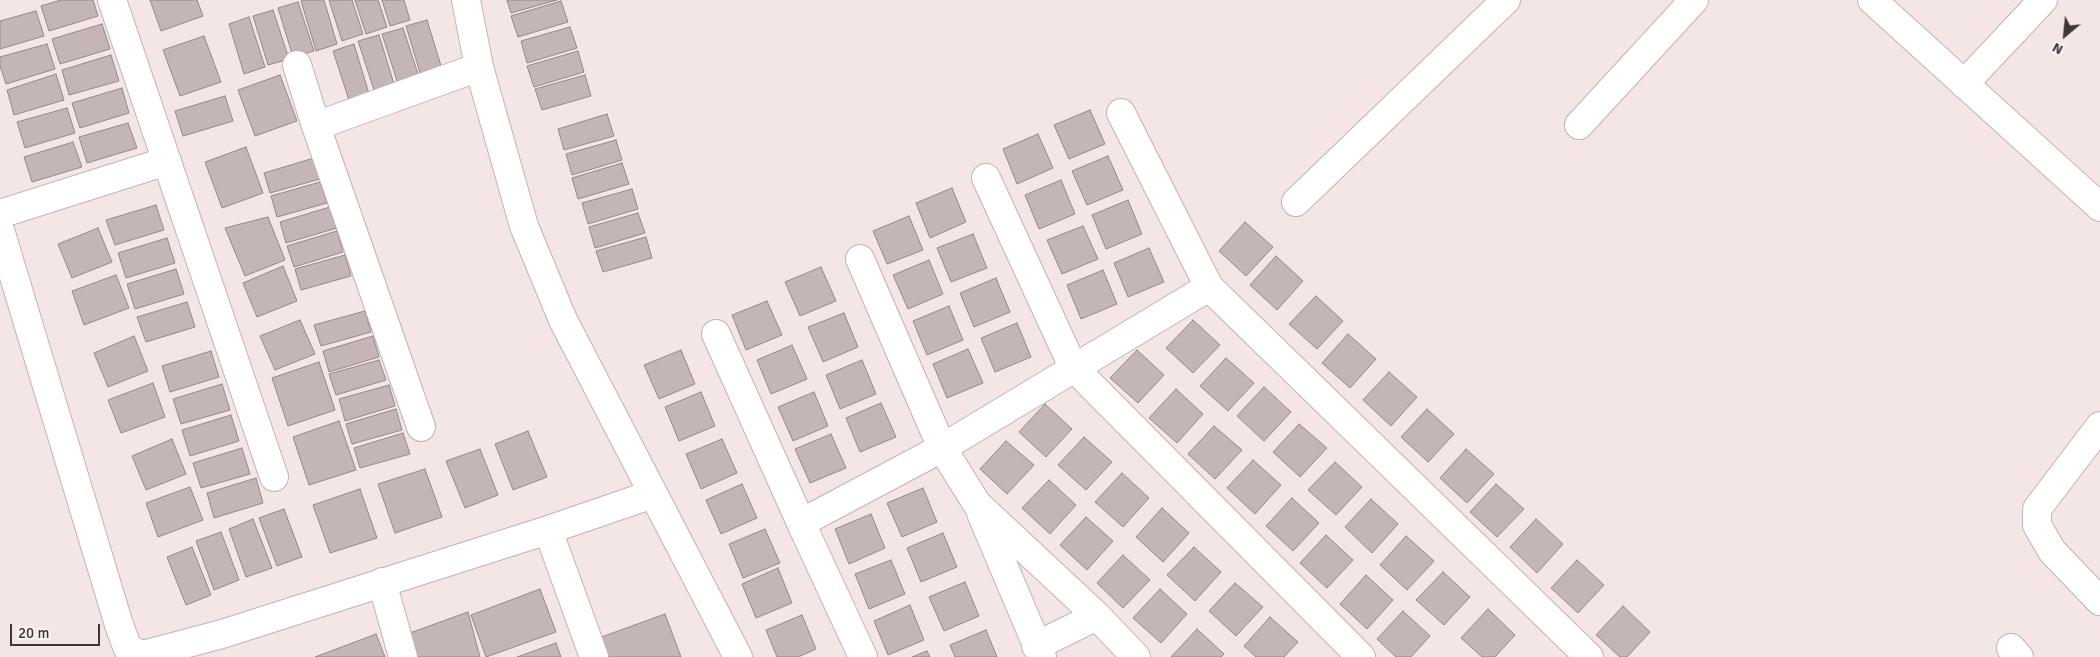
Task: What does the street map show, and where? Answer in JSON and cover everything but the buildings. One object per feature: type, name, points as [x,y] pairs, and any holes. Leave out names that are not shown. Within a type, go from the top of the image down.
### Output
[{"type":"street","points":[[112,0],[274,477]]},
{"type":"street","points":[[466,0],[478,67],[524,226],[562,320],[738,657]]},
{"type":"street","points":[[1296,202],[1506,0]]},
{"type":"street","points":[[1580,125],[1694,0]]},
{"type":"street","points":[[1872,0],[2100,207]]},
{"type":"street","points":[[1964,84],[2043,0]]},
{"type":"street","points":[[297,65],[316,126],[421,427]]},
{"type":"street","points":[[316,126],[478,67]]},
{"type":"street","points":[[1121,113],[1209,287],[1578,653]]},
{"type":"street","points":[[0,214],[167,161]]},
{"type":"street","points":[[986,178],[1073,367],[1361,657]]},
{"type":"street","points":[[0,230],[119,625],[128,649],[142,656],[225,646],[382,582],[548,530],[653,494]]},
{"type":"street","points":[[860,259],[942,448],[977,504],[1039,651],[1097,616]]},
{"type":"street","points":[[801,522],[942,448],[1073,367],[1209,287]]},
{"type":"street","points":[[716,334],[863,657]]},
{"type":"street","points":[[2100,426],[2037,509],[2037,526],[2052,551],[2100,601]]},
{"type":"street","points":[[977,504],[1097,616],[1136,657]]},
{"type":"street","points":[[548,530],[594,657]]},
{"type":"street","points":[[382,582],[403,657]]}]
